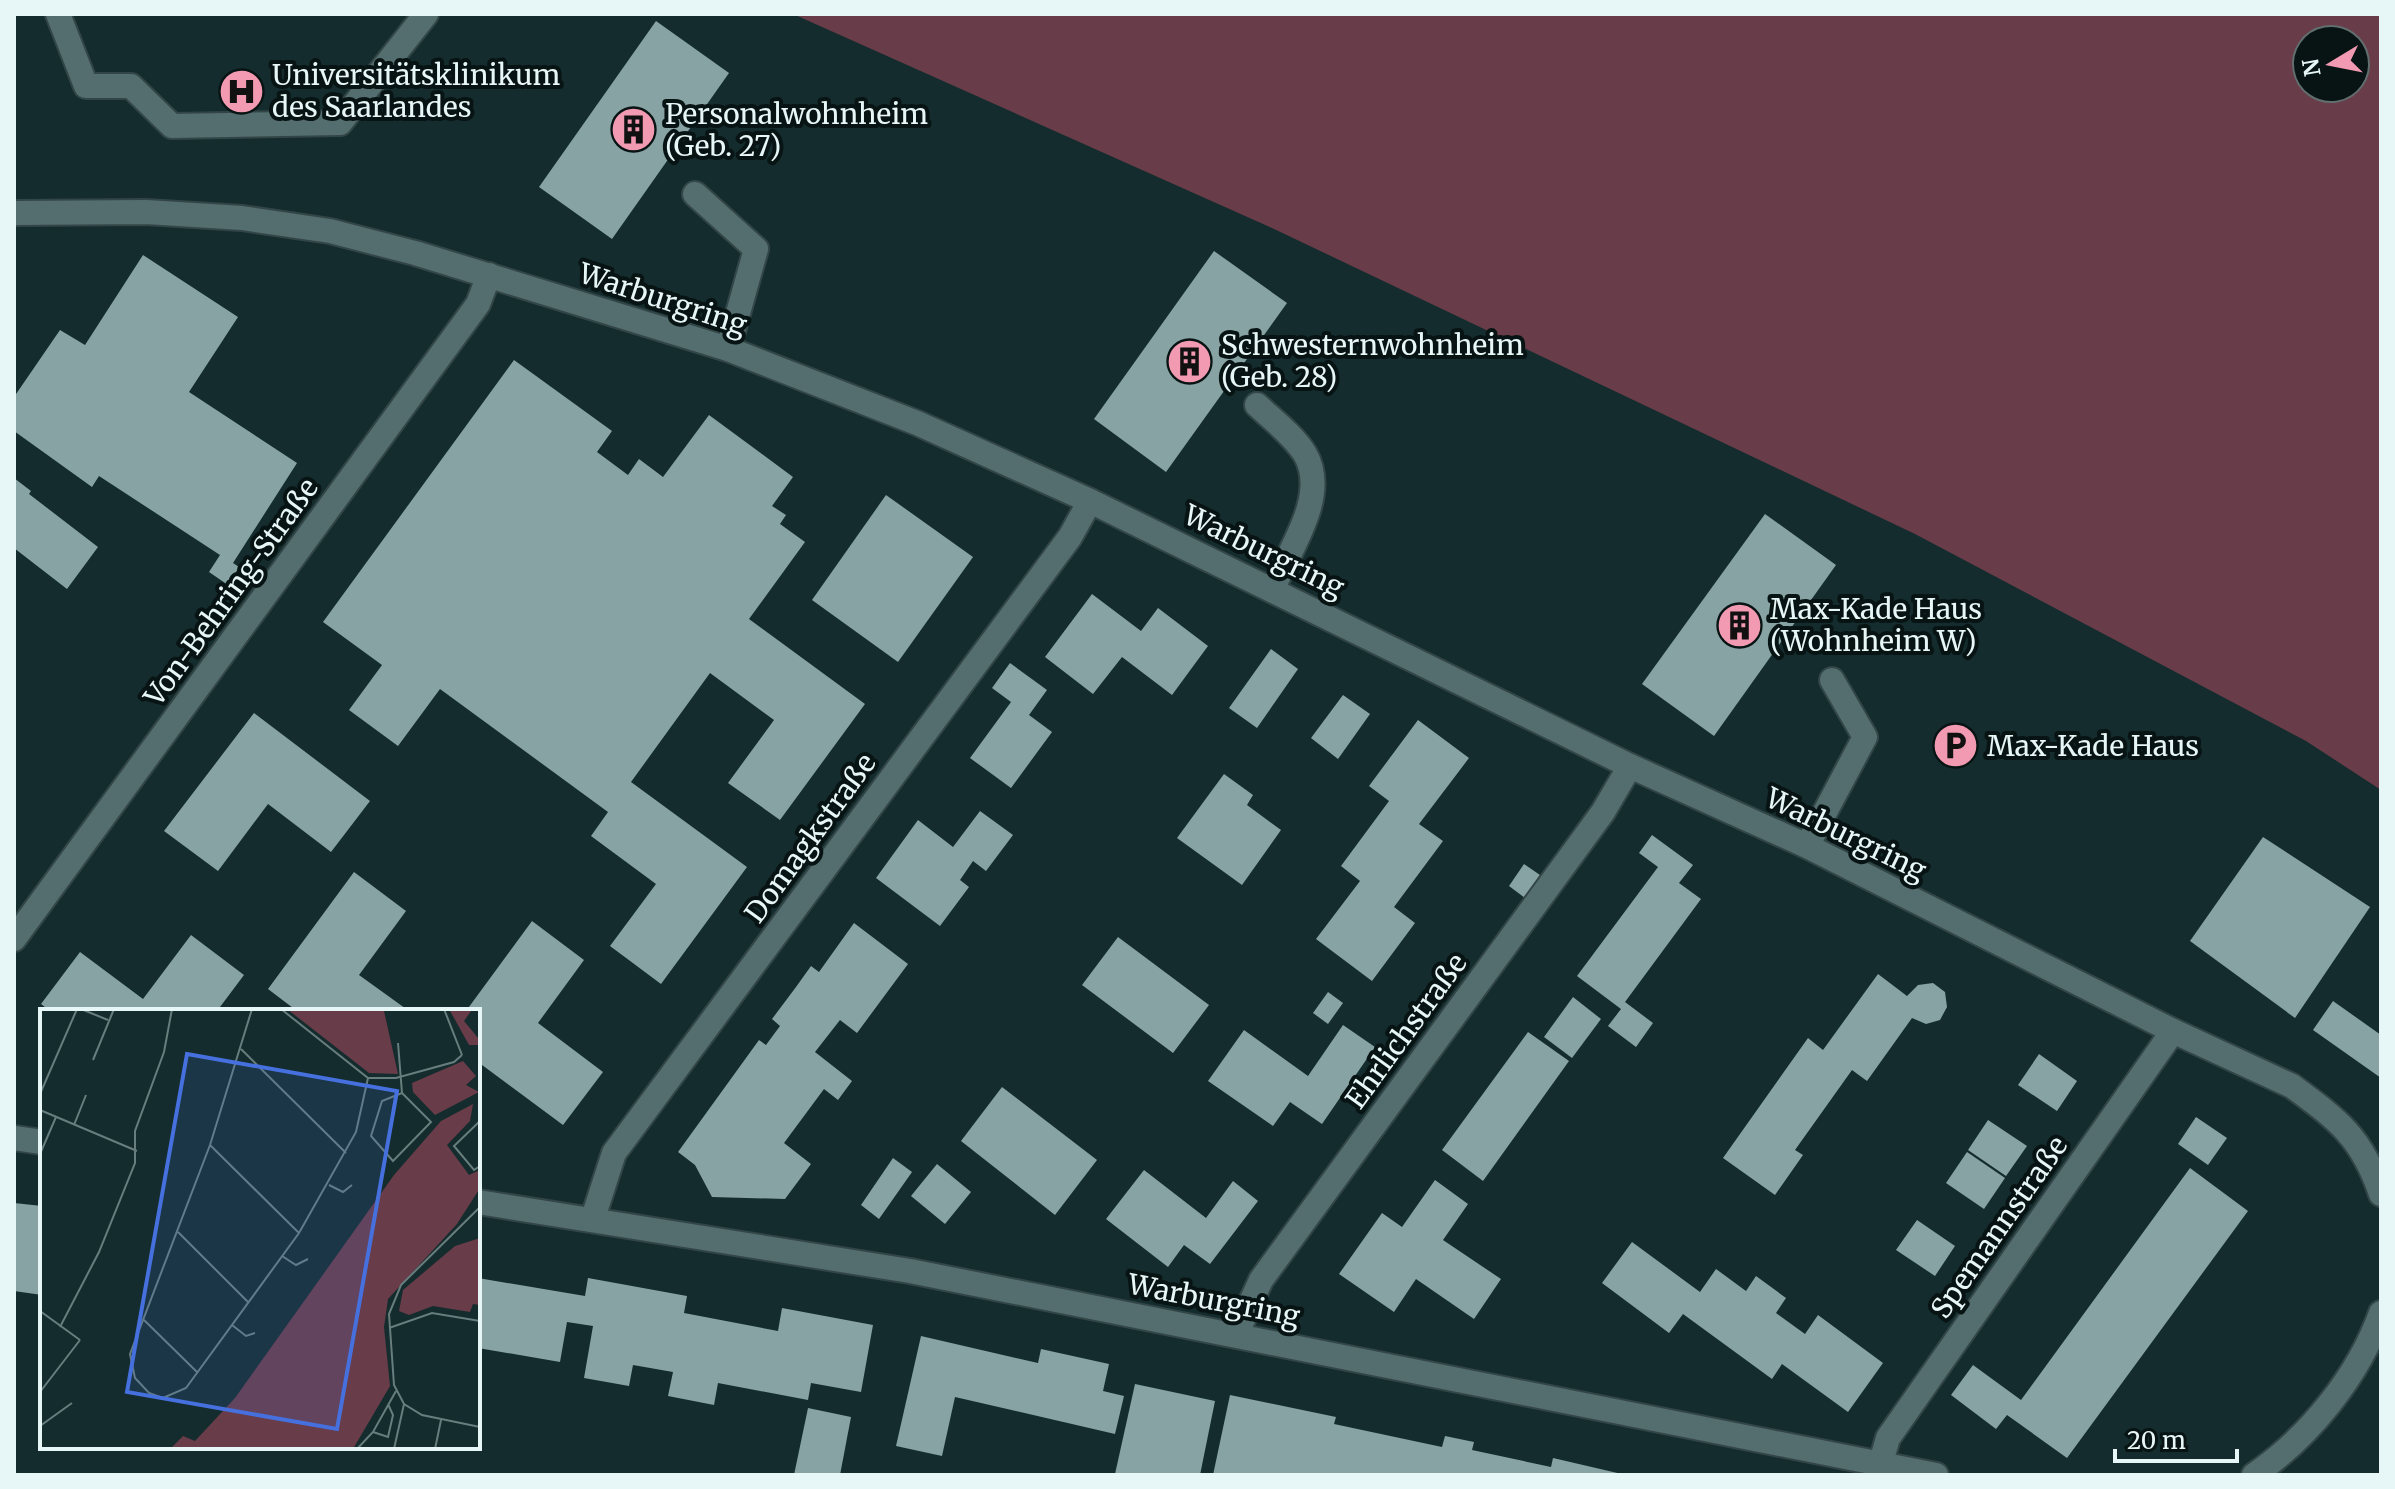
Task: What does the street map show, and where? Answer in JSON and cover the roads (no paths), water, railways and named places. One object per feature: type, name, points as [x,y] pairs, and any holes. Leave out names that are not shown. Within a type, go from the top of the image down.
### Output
[{"type":"street","points":[[58,14],[86,86],[131,86],[172,126],[340,123],[426,14]]},
{"type":"street","points":[[695,194],[756,249],[728,349]]},
{"type":"street","name":"Warburgring","points":[[14,213],[146,212],[242,218],[330,231],[489,275],[728,349],[917,423],[1273,588],[1630,766],[1807,846],[2173,1031],[2292,1086],[2344,1125],[2374,1173],[2381,1194]]},
{"type":"street","name":"Von-Behring-Straße","points":[[14,939],[478,304],[489,275]]},
{"type":"street","points":[[1257,405],[1305,453],[1316,481],[1309,506],[1273,588]]},
{"type":"street","name":"Domagkstraße","points":[[593,1218],[614,1153],[1070,537],[1090,501]]},
{"type":"street","points":[[1807,846],[1865,737],[1832,680]]},
{"type":"street","name":"Ehrlichstraße","points":[[1236,1335],[1261,1280],[1603,812],[1630,766]]},
{"type":"street","name":"Spemannstraße","points":[[1881,1462],[1888,1438],[2173,1031]]},
{"type":"street","points":[[14,1138],[40,1142]]},
{"type":"street","name":"Warburgring","points":[[480,1202],[910,1271],[1936,1475]]},
{"type":"street","points":[[2254,1475],[2287,1452],[2336,1394],[2372,1340],[2381,1313]]},
{"type":"place","name":"Universitätsklinikum des Saarlandes","points":[[241,91]]},
{"type":"place","name":"Personalwohnheim (Geb. 27)","points":[[634,130]]},
{"type":"place","name":"Schwesternwohnheim (Geb. 28)","points":[[1190,361]]},
{"type":"place","name":"Max-Kade Haus (Wohnheim W)","points":[[1739,625]]},
{"type":"place","name":"Max-Kade Haus","points":[[1956,746]]}]
